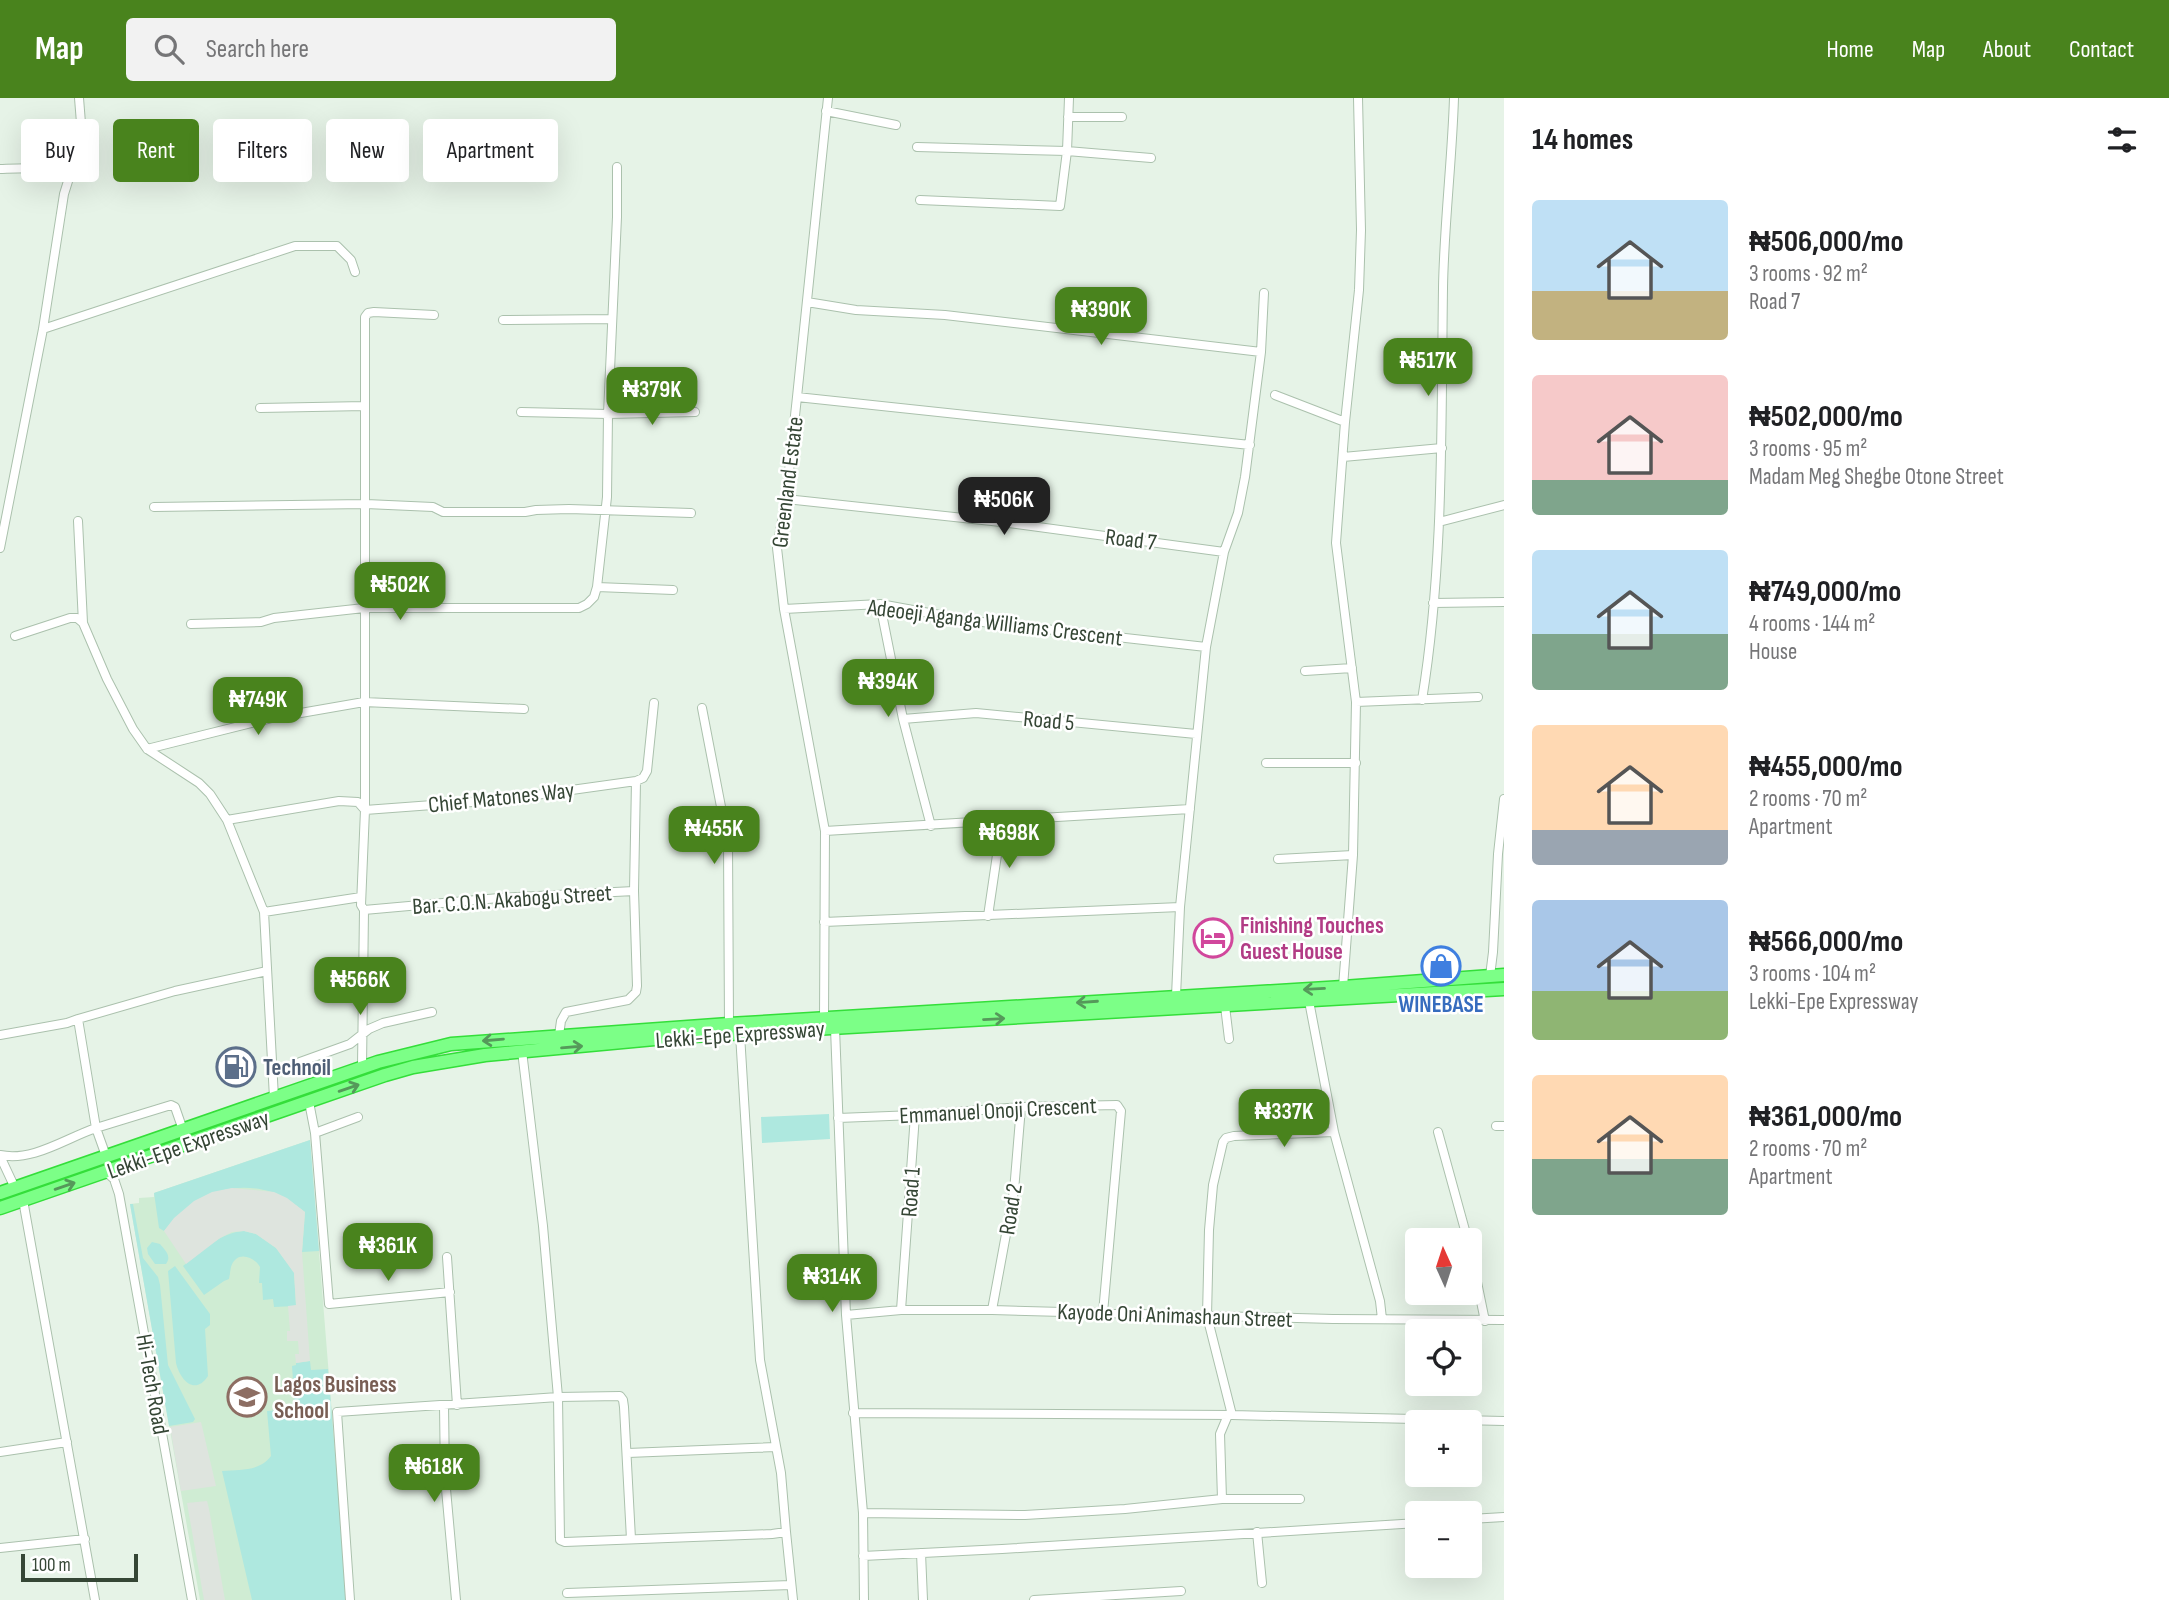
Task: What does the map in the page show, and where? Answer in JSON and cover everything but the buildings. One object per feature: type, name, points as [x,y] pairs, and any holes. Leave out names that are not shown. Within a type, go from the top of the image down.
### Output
[{"type":"highway","name":"Lekki-Epe Expressway","points":[[0,1208],[413,1067],[522,1051],[835,1028],[1176,996],[1504,975]]},
{"type":"highway","name":"Lekki-Epe Expressway","points":[[0,1193],[362,1068],[402,1055],[451,1044],[824,1018],[1225,1006],[1504,989]]},
{"type":"street","points":[[79,98],[81,119]]},
{"type":"street","points":[[797,397],[828,98]]},
{"type":"street","points":[[920,200],[1060,206],[1067,151],[1069,98]]},
{"type":"street","points":[[1343,987],[1353,855],[1356,702],[1336,542],[1359,290],[1361,230],[1358,98]]},
{"type":"street","points":[[1422,701],[1439,522],[1443,284],[1454,98]]},
{"type":"street","points":[[826,111],[896,125]]},
{"type":"street","points":[[1068,117],[1122,117]]},
{"type":"street","points":[[917,147],[1067,151],[1152,158]]},
{"type":"street","points":[[191,624],[261,622],[274,618],[364,608],[579,608],[594,597],[607,487],[617,167]]},
{"type":"street","points":[[0,169],[21,168]]},
{"type":"street","points":[[0,548],[43,329],[68,182]]},
{"type":"street","points":[[43,329],[295,246],[337,246],[351,260],[355,272]]},
{"type":"street","points":[[1176,996],[1180,907],[1206,647],[1224,552],[1238,513],[1250,444],[1261,352],[1264,293]]},
{"type":"street","points":[[807,302],[856,310],[972,318],[1261,352]]},
{"type":"street","points":[[362,1068],[364,910],[361,905],[365,810],[366,504],[364,330],[368,313],[434,315]]},
{"type":"street","points":[[503,320],[612,319]]},
{"type":"street","points":[[1275,395],[1345,422]]},
{"type":"street","name":"Greenland Estate","points":[[824,1018],[825,831],[784,609],[777,548],[786,499],[797,397],[1250,444]]},
{"type":"street","points":[[260,408],[365,406]]},
{"type":"street","points":[[521,412],[695,412]]},
{"type":"street","points":[[1343,457],[1442,449]]},
{"type":"street","name":"Road 7","points":[[786,499],[1001,522],[1224,552]]},
{"type":"street","points":[[155,507],[366,504],[433,507],[443,512],[605,509],[691,513]]},
{"type":"street","points":[[1439,522],[1504,505]]},
{"type":"street","points":[[78,521],[83,623],[112,689],[133,730],[147,749],[199,783],[210,794],[226,820],[264,912],[274,1098]]},
{"type":"street","points":[[597,587],[673,590]]},
{"type":"street","points":[[1433,603],[1504,602]]},
{"type":"street","points":[[880,604],[903,719],[931,826]]},
{"type":"street","name":"Adeoeji Aganga Williams Crescent","points":[[784,609],[880,604],[973,621],[1206,647]]},
{"type":"street","points":[[15,636],[70,618],[77,618],[83,623]]},
{"type":"street","points":[[1305,671],[1352,668]]},
{"type":"street","points":[[1356,702],[1478,697]]},
{"type":"street","points":[[147,749],[272,718],[364,702],[524,709]]},
{"type":"street","name":"Bar. C.O.N. Akabogu Street","points":[[364,910],[499,898],[634,891],[636,781],[643,778],[647,771],[654,703]]},
{"type":"street","points":[[702,708],[728,843],[729,1024]]},
{"type":"street","name":"Road 5","points":[[903,719],[976,713],[1196,734]]},
{"type":"street","points":[[1266,762],[1356,763]]},
{"type":"street","name":"Chief Matones Way","points":[[226,820],[349,800],[358,802],[365,810],[500,800],[636,781]]},
{"type":"street","points":[[1490,976],[1504,799]]},
{"type":"street","points":[[825,831],[1190,809]]},
{"type":"street","points":[[988,916],[1002,821]]},
{"type":"street","points":[[1278,859],[1353,855]]},
{"type":"street","points":[[559,1035],[561,1021],[566,1012],[628,1000],[636,992],[638,977],[634,891]]},
{"type":"street","points":[[264,912],[362,897]]},
{"type":"street","points":[[824,922],[1180,907]]},
{"type":"street","points":[[0,1035],[67,1023],[175,990],[267,971]]},
{"type":"street","points":[[1309,1001],[1334,1132],[1380,1301],[1382,1319]]},
{"type":"street","points":[[1225,1006],[1228,1039]]},
{"type":"street","points":[[300,1062],[351,1044],[363,1033],[383,1023],[432,1012]]},
{"type":"street","points":[[78,1019],[96,1128],[106,1156]]},
{"type":"street","points":[[835,1028],[846,1315],[863,1513],[864,1600]]},
{"type":"street","points":[[740,1034],[760,1360],[781,1473],[793,1600]]},
{"type":"street","points":[[522,1051],[544,1226],[558,1398],[560,1540],[565,1542],[738,1536],[786,1532]]},
{"type":"street","points":[[309,1102],[316,1133],[329,1304],[450,1292]]},
{"type":"street","name":"Emmanuel Onoji Crescent","points":[[838,1118],[1114,1104],[1121,1111],[1103,1312]]},
{"type":"street","points":[[0,1155],[7,1157],[46,1150],[80,1133],[171,1105],[175,1107],[183,1129]]},
{"type":"street","name":"Road 2","points":[[992,1310],[1014,1191],[1021,1107]]},
{"type":"street","name":"Road 1","points":[[901,1310],[915,1115]]},
{"type":"street","points":[[316,1133],[358,1117]]},
{"type":"street","points":[[1222,1499],[1220,1434],[1230,1415],[1207,1316],[1213,1185],[1223,1142],[1234,1136],[1334,1132]]},
{"type":"street","points":[[1438,1132],[1464,1228]]},
{"type":"street","points":[[0,1155],[15,1188]]},
{"type":"street","name":"Hi-Tech Road","points":[[106,1172],[114,1179],[119,1194],[192,1600]]},
{"type":"street","points":[[23,1200],[95,1600]]},
{"type":"street","points":[[447,1257],[457,1405]]},
{"type":"street","points":[[1482,1306],[1485,1321]]},
{"type":"street","name":"Kayode Oni Animashaun Street","points":[[846,1315],[901,1310],[992,1310],[1504,1320]]},
{"type":"street","points":[[350,1600],[337,1412],[620,1396],[624,1407],[628,1453],[631,1539]]},
{"type":"street","points":[[444,1406],[446,1478],[456,1600]]},
{"type":"street","points":[[853,1413],[1230,1415],[1504,1421]]},
{"type":"street","points":[[0,1452],[67,1442]]},
{"type":"street","points":[[628,1453],[776,1447]]},
{"type":"street","points":[[863,1513],[1025,1515],[1222,1499],[1300,1499]]},
{"type":"street","points":[[1482,1519],[1504,1517]]},
{"type":"street","points":[[863,1556],[1405,1524]]},
{"type":"street","points":[[1257,1532],[1262,1583]]},
{"type":"street","points":[[0,1548],[85,1539]]},
{"type":"street","points":[[921,1553],[923,1600]]},
{"type":"street","points":[[567,1592],[791,1585]]},
{"type":"street","points":[[1034,1600],[1181,1591]]},
{"type":"shaded area","points":[[829,1114],[830,1139],[762,1143],[761,1117]]},
{"type":"shaded area","name":"Lagos Business School","points":[[310,1140],[347,1600],[200,1600],[130,1204],[139,1203],[139,1198],[154,1197],[154,1193]]},
{"type":"shaded area","points":[[310,1140],[319,1251],[302,1252],[305,1212],[280,1195],[256,1189],[240,1188],[212,1194],[186,1209],[164,1231],[159,1228],[154,1193]]},
{"type":"shaded area","points":[[232,1188],[274,1192],[305,1212],[302,1252],[310,1361],[296,1363],[295,1354],[299,1354],[298,1341],[287,1341],[287,1331],[290,1331],[288,1306],[296,1305],[294,1273],[276,1248],[256,1234],[232,1232],[186,1264],[164,1231],[174,1218],[194,1201],[212,1192]]},
{"type":"shaded area","points":[[130,1204],[133,1204],[143,1258],[158,1277],[160,1285],[168,1365],[195,1419],[193,1422],[169,1426]]},
{"type":"shaded area","points":[[244,1231],[256,1234],[276,1248],[294,1272],[296,1306],[274,1307],[273,1299],[263,1300],[262,1283],[259,1283],[260,1267],[245,1256],[233,1262],[229,1279],[204,1295],[183,1266],[219,1239]]},
{"type":"shaded area","points":[[152,1242],[160,1244],[166,1251],[166,1264],[155,1264],[148,1254],[147,1248]]},
{"type":"shaded area","points":[[175,1266],[210,1314],[210,1325],[205,1329],[208,1376],[198,1385],[184,1380],[176,1363],[168,1271]]},
{"type":"shaded area","points":[[310,1361],[311,1370],[328,1369],[347,1600],[252,1600],[222,1471],[255,1467],[271,1456],[267,1411],[295,1409],[292,1366]]},
{"type":"shaded area","points":[[201,1422],[216,1486],[181,1491],[170,1427]]},
{"type":"shaded area","points":[[207,1501],[225,1600],[204,1600],[187,1503]]},
{"type":"place","name":"Finishing Touches Guest House","points":[[1213,938]]},
{"type":"place","name":"WINEBASE","points":[[1441,966]]},
{"type":"place","name":"Technoil","points":[[236,1067]]},
{"type":"place","name":"Lagos Business School","points":[[247,1397]]}]
